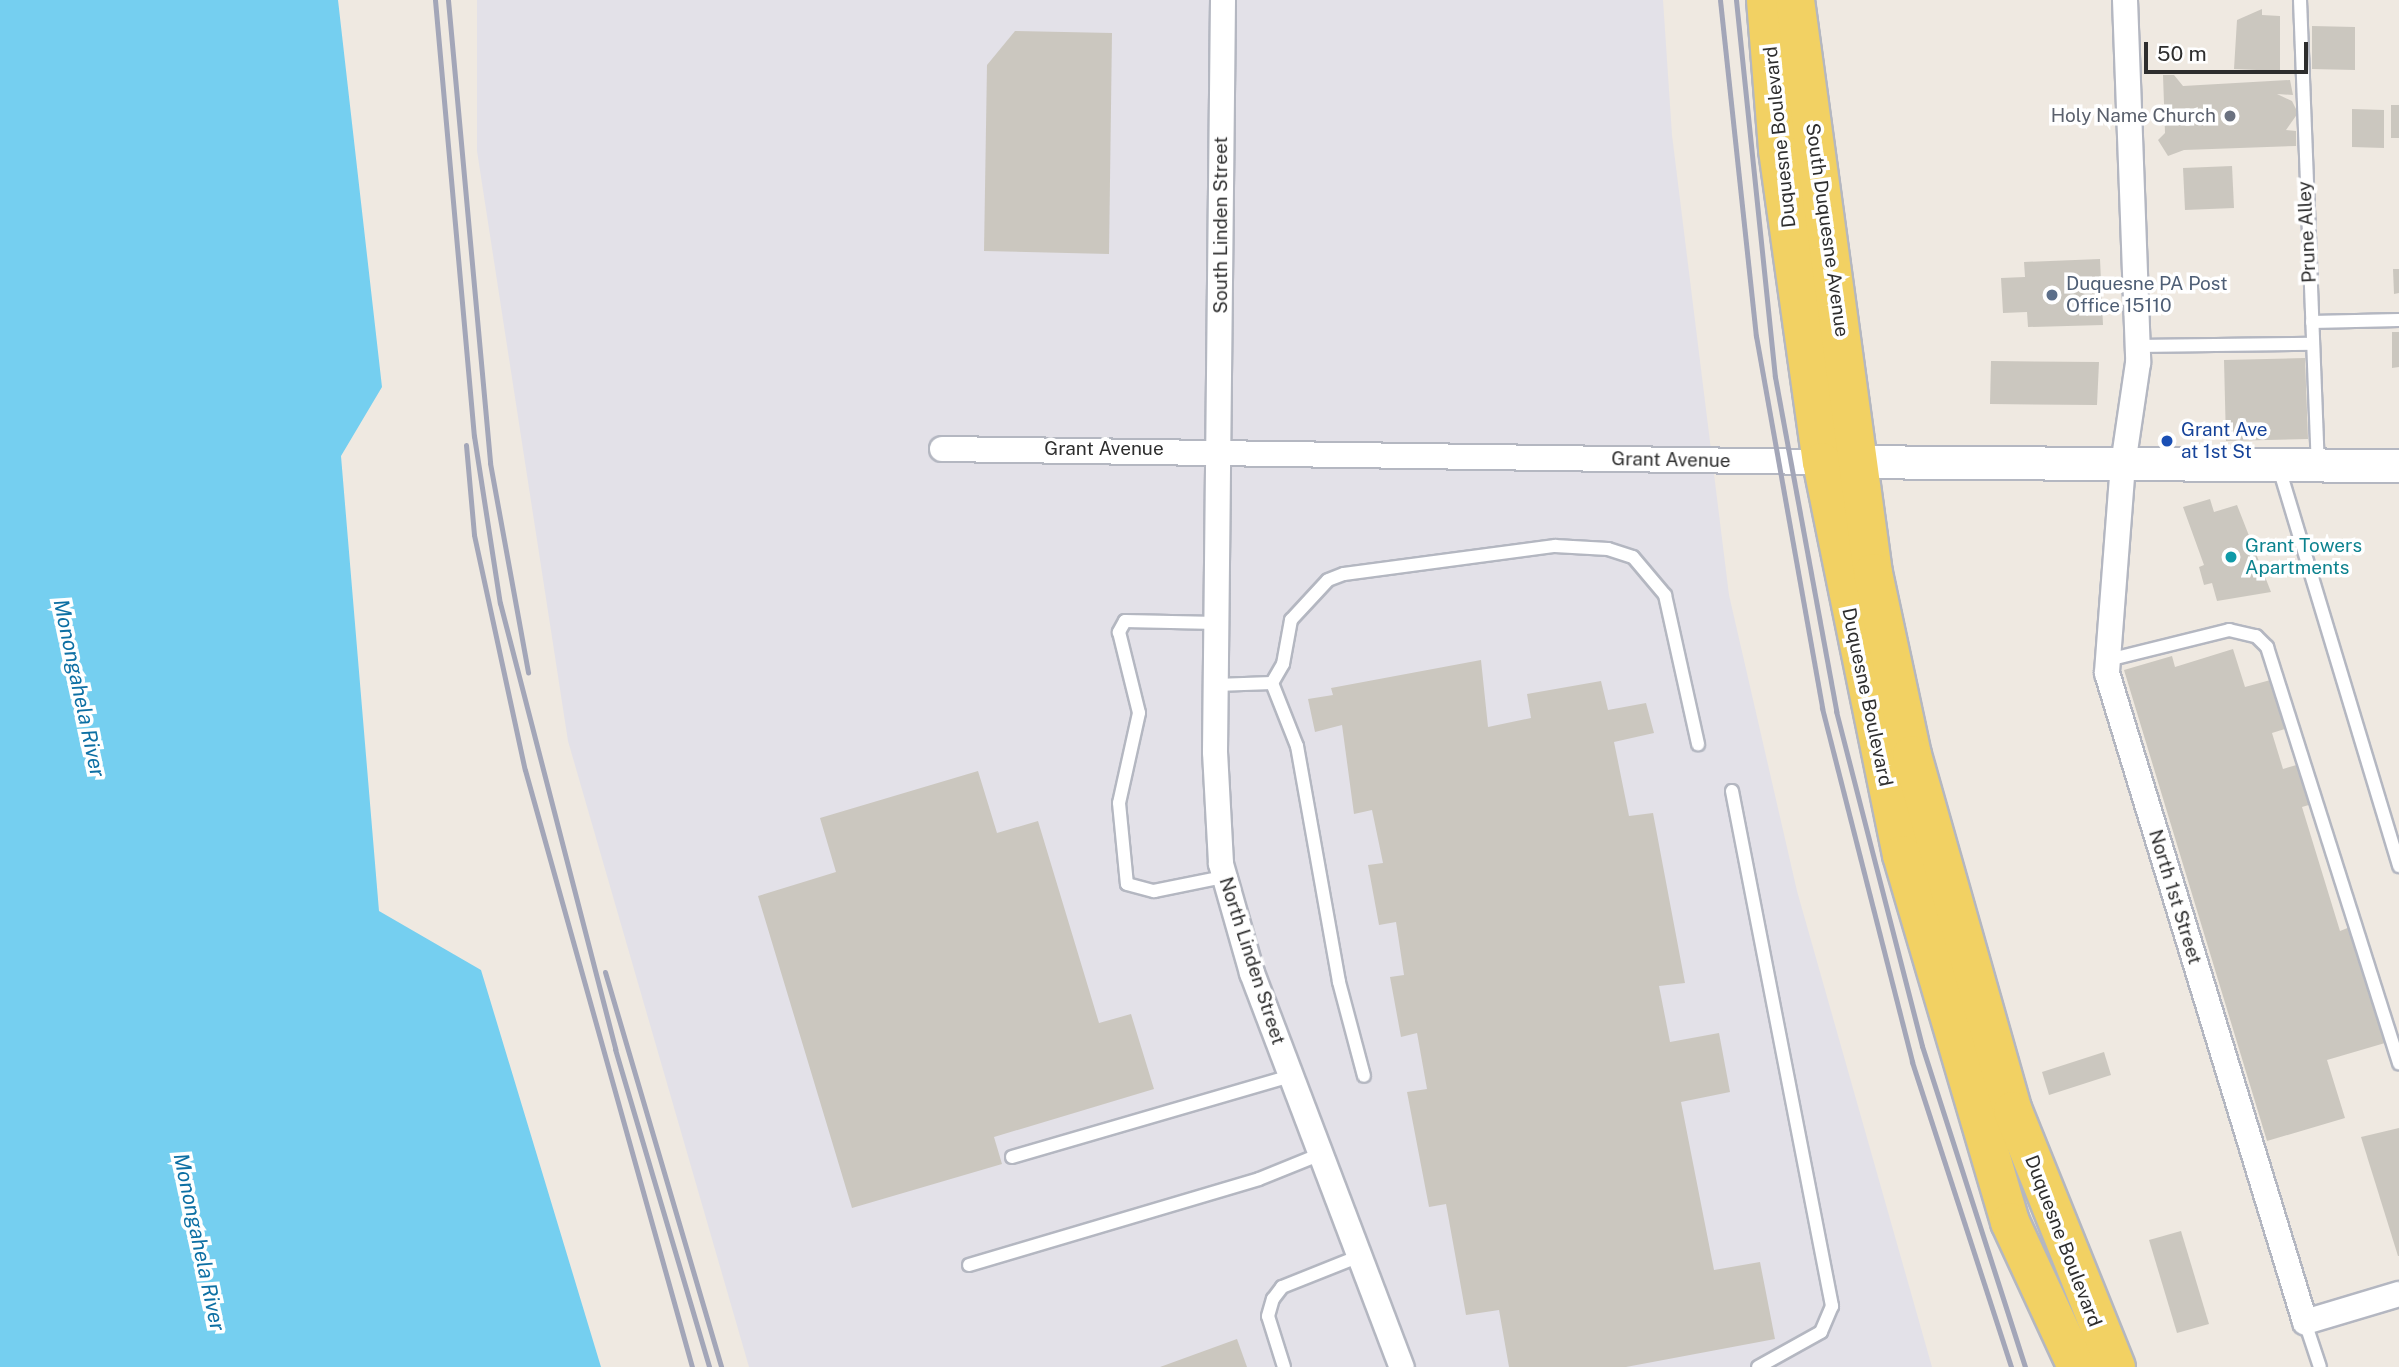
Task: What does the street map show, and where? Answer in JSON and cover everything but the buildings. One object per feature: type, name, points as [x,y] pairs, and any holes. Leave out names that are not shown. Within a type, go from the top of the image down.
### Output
[{"type":"main road","name":"Duquesne Boulevard","points":[[1766,0],[1778,150],[1839,462],[1902,855],[2010,1222],[2077,1367]]},
{"type":"main road","name":"South Duquesne Avenue","points":[[1795,0],[1839,462]]},
{"type":"main road","name":"Duquesne Boulevard","points":[[1839,462],[1912,755],[1990,1041],[2037,1177],[2116,1367]]},
{"type":"main road","points":[[2037,1177],[2019,1191],[2010,1222],[2057,1367]]},
{"type":"street","name":"South Linden Street","points":[[1220,450],[1223,0]]},
{"type":"street","name":"North 1st Street","points":[[2124,0],[2137,346],[2123,464],[2108,660],[2305,1322]]},
{"type":"street","name":"Grant Avenue","points":[[942,449],[1220,450],[1839,462],[2399,466]]},
{"type":"street","name":"North Linden Street","points":[[1220,450],[1216,685],[1223,877],[1291,1076],[1402,1367]]},
{"type":"street","points":[[2305,1322],[2399,1294]]},
{"type":"lane","name":"Prune Alley","points":[[2300,0],[2318,464]]},
{"type":"lane","points":[[2312,322],[2399,320]]},
{"type":"lane","points":[[2137,346],[2312,344]]},
{"type":"lane","points":[[2278,464],[2399,866]]},
{"type":"lane","points":[[1272,683],[1283,664],[1291,620],[1328,580],[1507,551],[1608,549],[1633,557],[1665,595],[1698,744]]},
{"type":"lane","points":[[1217,623],[1125,621],[1119,632],[1139,713],[1119,803],[1127,884],[1154,891],[1223,877]]},
{"type":"lane","points":[[2108,660],[2229,631],[2256,636],[2267,647],[2399,1064]]},
{"type":"lane","points":[[1216,685],[1272,683]]},
{"type":"lane","points":[[1272,683],[1297,746],[1339,982],[1364,1076]]},
{"type":"lane","points":[[1732,790],[1832,1306],[1821,1332],[1772,1363],[1758,1367]]},
{"type":"lane","points":[[1012,1157],[1291,1076]]},
{"type":"lane","points":[[969,1265],[1259,1179],[1321,1154]]},
{"type":"lane","points":[[1284,1367],[1268,1316],[1273,1299],[1282,1287],[1360,1256]]},
{"type":"lane","points":[[2305,1322],[2320,1367]]},
{"type":"shaded area","points":[[477,0],[1663,0],[1672,135],[1729,595],[1797,891],[1932,1367],[749,1367],[568,741],[477,151]]},
{"type":"water","name":"Monongahela River","points":[[0,0],[338,0],[382,387],[341,456],[379,911],[481,970],[601,1367],[0,1367]]},
{"type":"railway","points":[[435,0],[474,436],[500,603],[615,1049],[709,1367]]},
{"type":"railway","points":[[448,0],[490,463],[528,673]]},
{"type":"railway","points":[[1720,0],[1756,336],[1822,708],[1912,1062],[2011,1367]]},
{"type":"railway","points":[[1736,0],[1775,377],[1836,711],[1922,1046],[2025,1367]]},
{"type":"railway","points":[[466,445],[474,535],[525,770],[692,1367]]},
{"type":"railway","points":[[605,972],[721,1367]]},
{"type":"place","name":"Holy Name Church","points":[[2230,116]]},
{"type":"place","name":"Duquesne PA Post Office 15110","points":[[2052,295]]},
{"type":"place","name":"Grant Ave at 1st St","points":[[2167,441]]},
{"type":"place","name":"Grant Towers Apartments","points":[[2231,557]]}]
